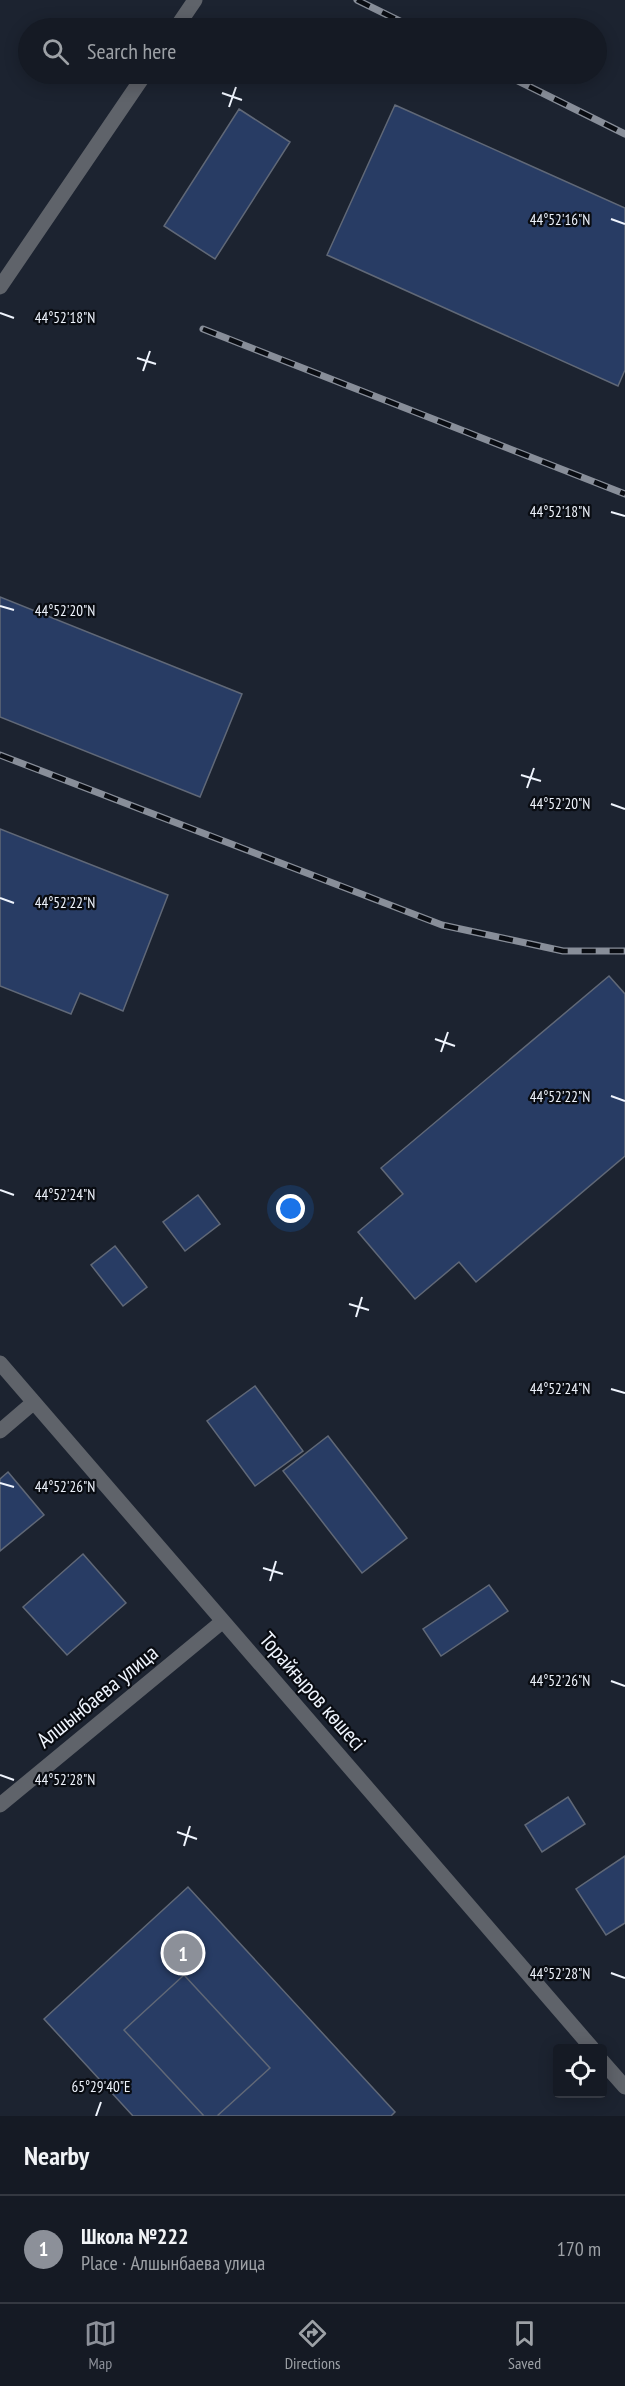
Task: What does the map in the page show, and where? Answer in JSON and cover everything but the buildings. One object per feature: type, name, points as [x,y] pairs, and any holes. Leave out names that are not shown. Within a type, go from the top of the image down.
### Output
[{"type":"street","points":[[183,18],[195,0]]},
{"type":"street","points":[[0,287],[138,84]]},
{"type":"street","name":"Торайғыров көшесі","points":[[0,1363],[588,2044]]},
{"type":"street","points":[[0,1431],[34,1402]]},
{"type":"street","name":"Алшынбаева улица","points":[[0,1805],[223,1621]]},
{"type":"street","points":[[607,2066],[625,2087]]},
{"type":"railway","points":[[357,0],[394,18]]},
{"type":"railway","points":[[524,84],[625,134]]},
{"type":"railway","points":[[203,329],[625,494]]},
{"type":"railway","points":[[0,755],[442,925],[563,951],[625,951]]},
{"type":"place","name":"Школа №222","points":[[183,1953]]}]
